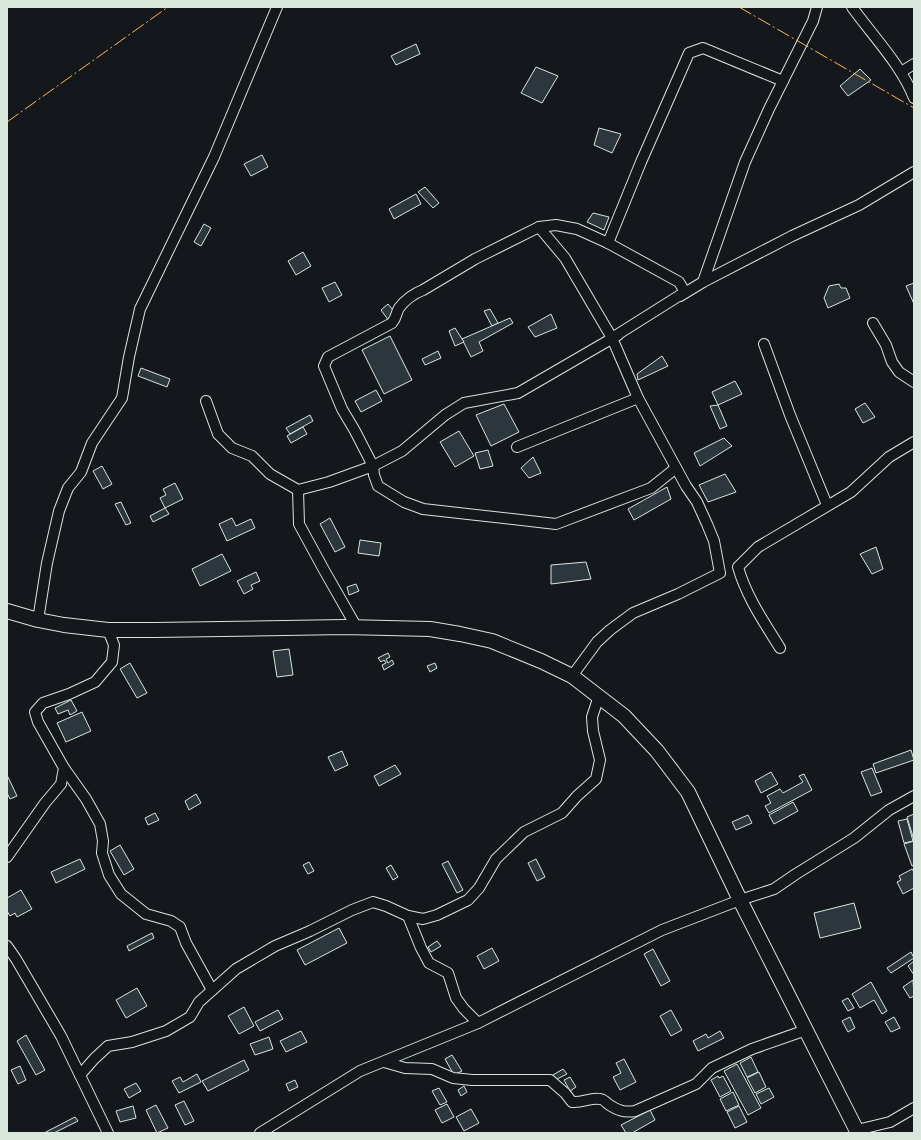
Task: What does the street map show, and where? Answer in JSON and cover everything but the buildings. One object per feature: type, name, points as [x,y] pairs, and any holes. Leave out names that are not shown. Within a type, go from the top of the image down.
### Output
[{"type":"main road","points":[[7,611],[38,620],[64,625],[108,630],[357,628],[430,630],[460,634],[492,641],[541,661],[572,676],[624,716],[657,751],[688,792],[740,900],[857,1131]]},
{"type":"street","points":[[38,620],[47,563],[59,511],[68,488],[81,472],[92,443],[122,398],[129,357],[140,309],[214,157],[277,7]]},
{"type":"street","points":[[703,282],[745,162],[813,20],[816,7]]},
{"type":"street","points":[[852,7],[901,72],[911,89],[914,98]]},
{"type":"street","points":[[608,243],[641,162],[689,53],[702,48],[783,81]]},
{"type":"street","points":[[901,72],[914,64]]},
{"type":"street","points":[[206,401],[218,434],[232,448],[252,456],[270,474],[298,490],[329,482],[373,466],[402,452],[445,415],[464,404],[518,393],[612,338],[703,282],[792,236],[859,205],[914,172]]},
{"type":"street","points":[[612,338],[685,292],[679,282],[608,243],[577,229],[556,224],[539,227],[475,259],[423,290],[415,293],[399,308],[396,318],[392,323],[328,357],[324,366],[342,409],[373,466],[374,475],[378,486],[404,502],[423,509],[556,524],[651,488],[676,468]]},
{"type":"street","points":[[539,227],[565,258],[612,338],[638,398],[676,468],[697,502],[714,541],[720,573]]},
{"type":"street","points":[[874,323],[886,345],[892,362],[899,372],[914,382]]},
{"type":"street","points":[[764,344],[790,415],[827,505]]},
{"type":"street","points":[[517,447],[638,398]]},
{"type":"street","points":[[572,676],[597,642],[633,613],[678,594],[720,573],[738,567],[758,547],[851,492],[889,457],[914,442]]},
{"type":"street","points":[[298,490],[299,524],[357,628]]},
{"type":"street","points":[[738,567],[741,578],[751,600],[780,648]]},
{"type":"street","points":[[108,630],[114,645],[112,662],[95,682],[68,694],[43,702],[35,712],[38,722],[64,768],[86,799],[100,824],[104,841],[102,853],[109,875],[121,894],[146,914],[171,920],[180,927],[186,943],[212,990]]},
{"type":"street","points":[[80,1075],[108,1046],[132,1042],[166,1031],[190,1017],[199,1002],[236,969],[275,946],[310,931],[352,910],[373,902],[408,916],[423,919],[437,915],[468,900],[479,888],[496,859],[524,832],[562,813],[577,796],[596,779],[600,760],[592,717],[598,696]]},
{"type":"street","points":[[7,857],[61,784],[64,768]]},
{"type":"street","points":[[260,1133],[360,1071],[478,1023],[662,930],[740,900],[774,890],[796,874],[854,838],[889,810],[914,796]]},
{"type":"street","points":[[408,916],[429,963],[448,973],[456,998],[464,1009],[478,1023]]},
{"type":"street","points":[[7,946],[61,1036],[108,1133]]},
{"type":"street","points":[[384,1062],[405,1068],[432,1068],[453,1078],[472,1080],[550,1080],[565,1093],[572,1102],[580,1103],[592,1098],[601,1099],[616,1109],[626,1113],[635,1111],[696,1084],[712,1068],[752,1048],[806,1030]]},
{"type":"street","points":[[857,1131],[890,1122],[914,1108]]},
{"type":"power","points":[[7,122],[168,7]]},
{"type":"power","points":[[739,7],[914,108]]}]
